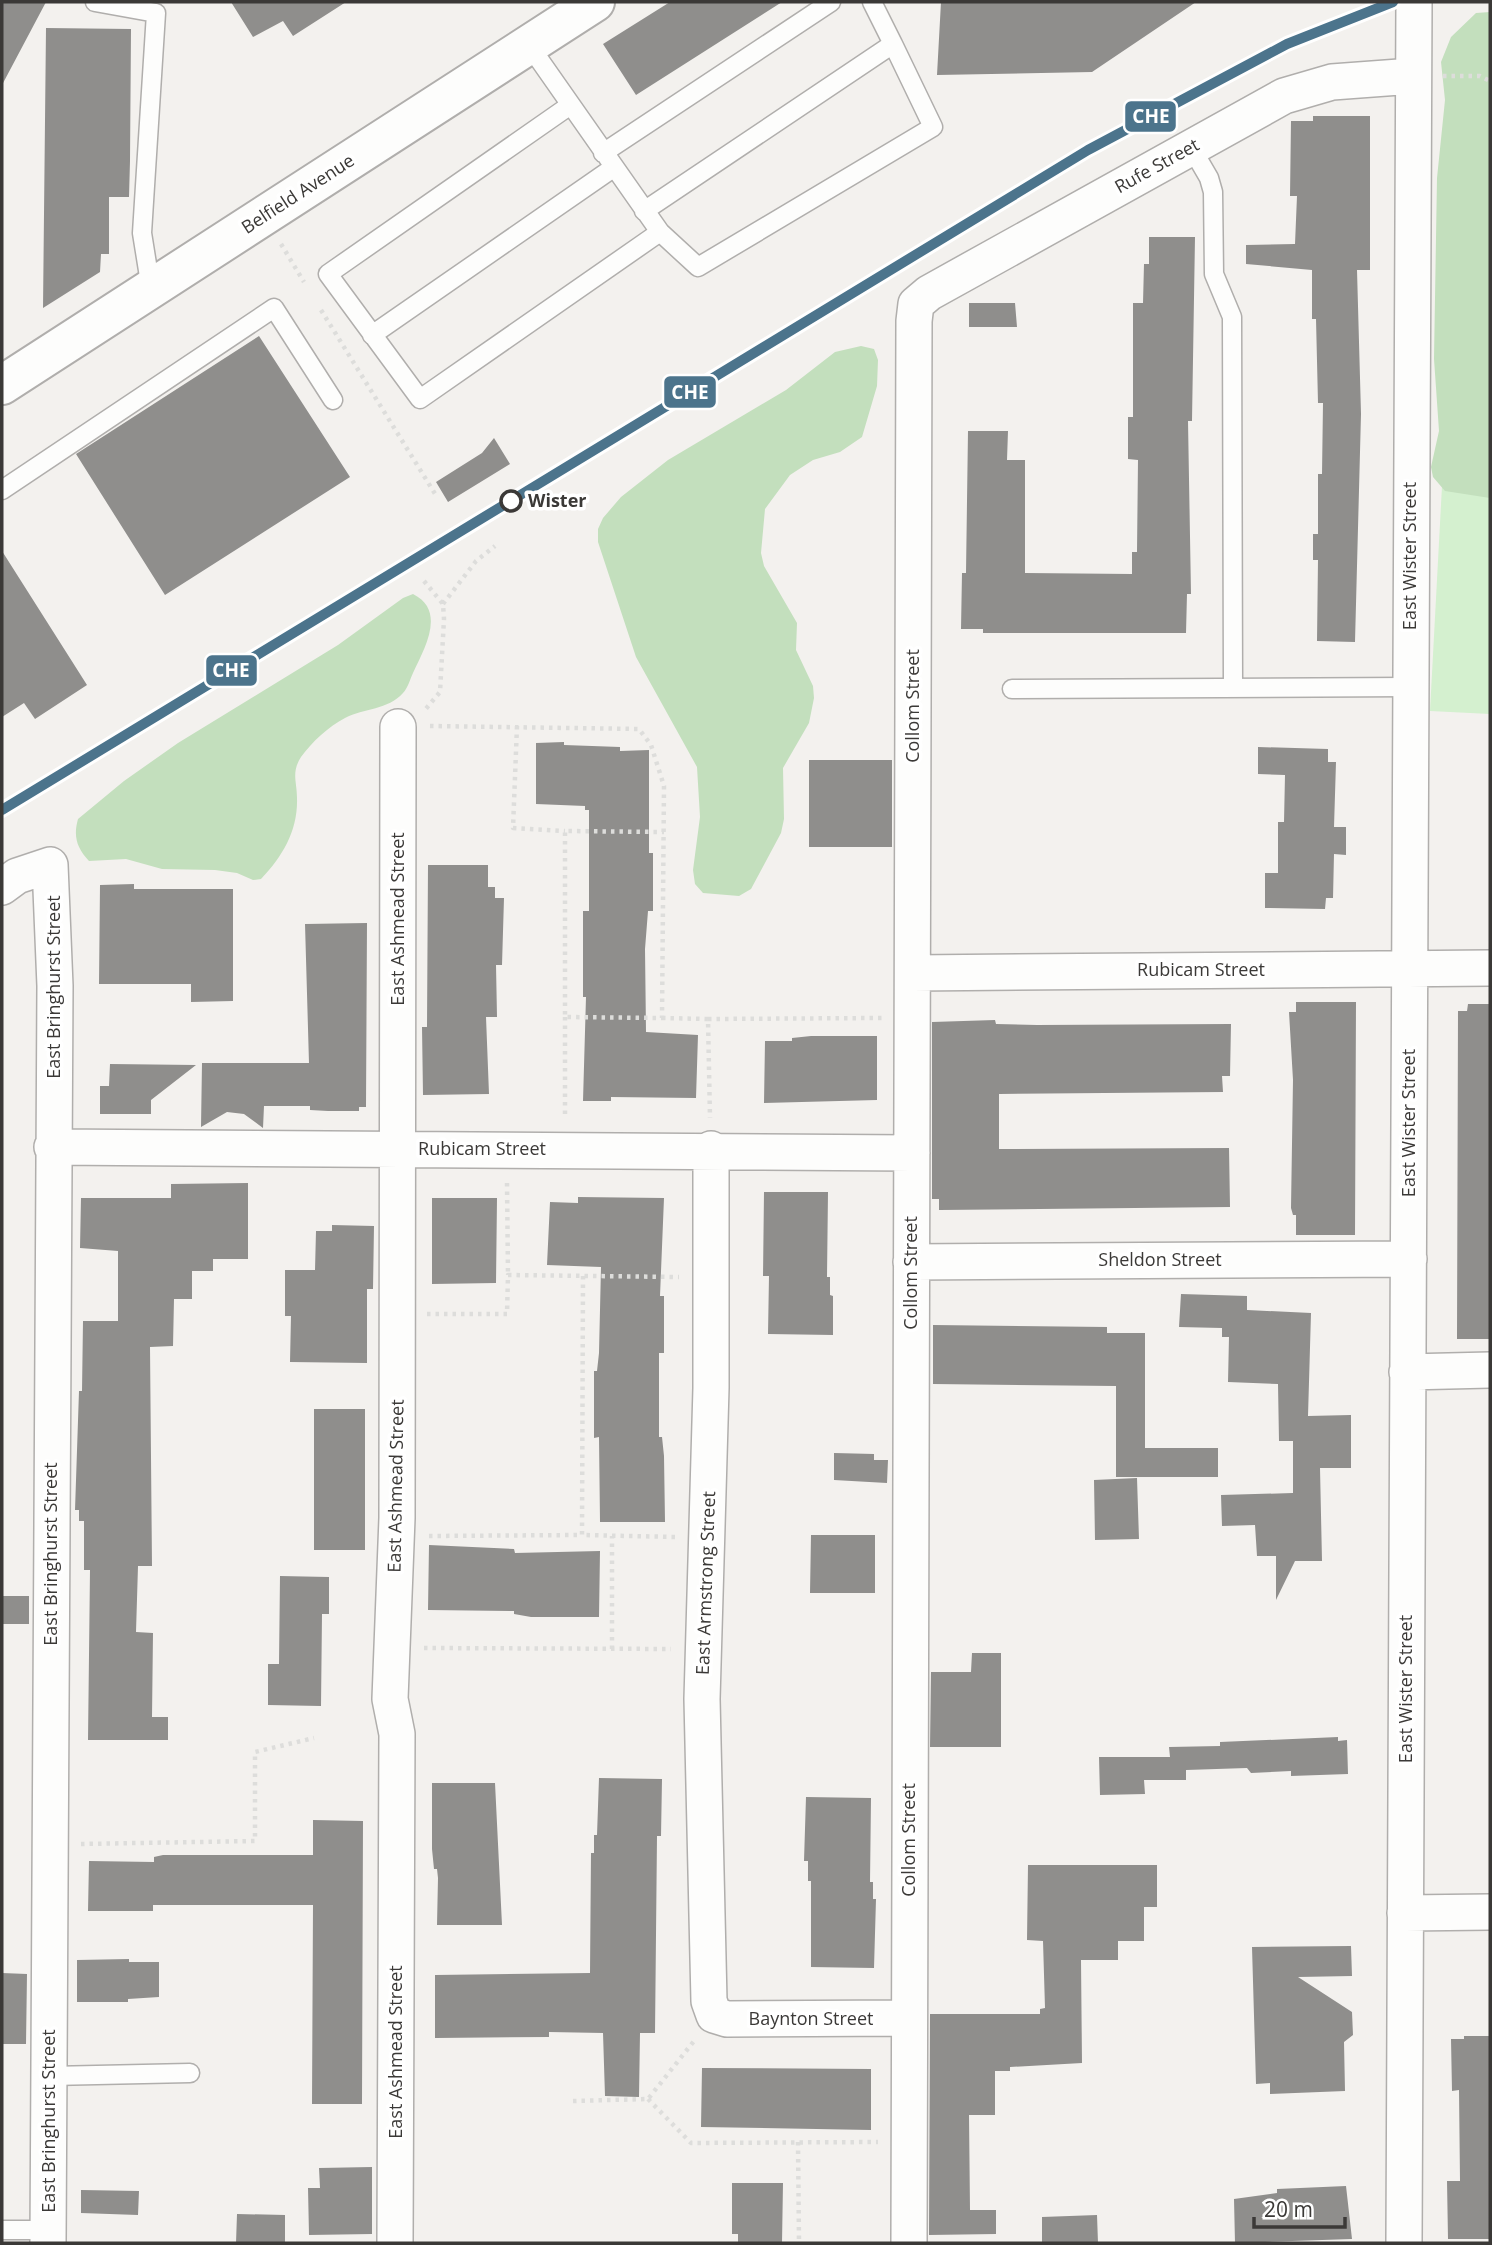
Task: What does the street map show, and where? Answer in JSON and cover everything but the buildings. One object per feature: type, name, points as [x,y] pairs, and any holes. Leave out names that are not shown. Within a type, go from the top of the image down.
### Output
[{"type":"street","name":"East Wister Street","points":[[1404,2243],[1414,2]]},
{"type":"street","name":"Belfield Avenue","points":[[2,385],[529,45],[589,3]]},
{"type":"street","name":"Rufe Street","points":[[916,304],[929,293],[1264,105],[1310,86],[1358,78],[1413,76]]},
{"type":"street","name":"Collom Street","points":[[909,2243],[916,304]]},
{"type":"street","name":"East Ashmead Street","points":[[395,2243],[397,1734],[390,1699],[397,1518],[397,1149],[408,726]]},
{"type":"street","name":"East Bringhurst Street","points":[[2,887],[17,876],[50,865],[54,885],[55,986],[48,2237]]},
{"type":"street","name":"Rubicam Street","points":[[913,973],[1490,968]]},
{"type":"street","name":"Rubicam Street","points":[[52,1147],[397,1149],[711,1138],[912,1153]]},
{"type":"street","name":"East Armstrong Street","points":[[711,1138],[711,1388],[702,1699],[709,2001],[714,2015]]},
{"type":"street","name":"Sheldon Street","points":[[911,1262],[1409,1259]]},
{"type":"street","points":[[1407,1372],[1490,1370]]},
{"type":"street","points":[[1405,1913],[1490,1912]]},
{"type":"street","name":"Baynton Street","points":[[714,2015],[727,2019],[908,2018]]},
{"type":"lane","points":[[95,2],[156,13],[142,233],[152,289]]},
{"type":"lane","points":[[372,335],[608,160],[831,2]]},
{"type":"lane","points":[[529,45],[569,106],[660,232],[698,267],[933,127],[872,2]]},
{"type":"lane","points":[[645,211],[894,44]]},
{"type":"lane","points":[[569,106],[328,274],[372,335],[420,400],[660,232]]},
{"type":"lane","points":[[1191,147],[1209,178],[1213,192],[1214,274],[1232,317],[1233,688]]},
{"type":"lane","points":[[2,490],[274,308],[333,400]]},
{"type":"lane","points":[[1012,689],[1409,687]]},
{"type":"lane","points":[[50,2076],[190,2073]]},
{"type":"lane","points":[[2,2230],[48,2237]]},
{"type":"path","points":[[1413,76],[1480,76],[1490,81]]},
{"type":"path","points":[[264,216],[307,288]]},
{"type":"path","points":[[315,299],[437,497]]},
{"type":"path","points":[[443,604],[476,561],[495,546]]},
{"type":"path","points":[[408,726],[440,692],[444,649],[443,604],[424,581]]},
{"type":"path","points":[[408,726],[639,729],[652,744],[664,786],[662,1018]]},
{"type":"path","points":[[517,726],[513,828],[664,832]]},
{"type":"path","points":[[565,831],[565,1123]]},
{"type":"path","points":[[565,1017],[883,1018]]},
{"type":"path","points":[[708,1019],[711,1138]]},
{"type":"path","points":[[416,1314],[507,1314],[507,1182]]},
{"type":"path","points":[[508,1275],[680,1277]]},
{"type":"path","points":[[582,1535],[583,1276]]},
{"type":"path","points":[[415,1537],[582,1535],[679,1538]]},
{"type":"path","points":[[612,1536],[612,1649]]},
{"type":"path","points":[[415,1648],[679,1649]]},
{"type":"path","points":[[51,1844],[255,1842],[256,1752],[314,1738]]},
{"type":"path","points":[[649,2099],[714,2015]]},
{"type":"path","points":[[573,2101],[649,2099],[691,2143],[910,2142]]},
{"type":"path","points":[[798,2142],[799,2243]]},
{"type":"green space","points":[[1490,12],[1490,498],[1445,491],[1433,477],[1431,467],[1439,431],[1434,359],[1437,178],[1445,100],[1441,62],[1451,37],[1476,13]]},
{"type":"green space","points":[[861,346],[874,349],[878,360],[877,386],[862,437],[840,452],[813,460],[790,475],[765,509],[761,553],[764,566],[797,623],[796,650],[813,686],[814,698],[809,723],[783,768],[784,819],[781,833],[751,889],[739,896],[703,893],[695,884],[693,870],[700,817],[697,767],[636,657],[598,542],[598,529],[603,518],[621,497],[668,460],[786,390],[835,352]]},
{"type":"green space","points":[[1446,411],[1490,414],[1490,714],[1430,711]]},
{"type":"green space","points":[[413,594],[423,601],[431,620],[427,642],[406,689],[390,703],[339,721],[321,735],[301,757],[295,773],[297,810],[292,832],[282,852],[261,879],[253,880],[237,873],[215,870],[162,869],[126,859],[89,861],[79,847],[76,837],[78,819],[124,781],[178,743],[338,645],[403,598]]},
{"type":"transit line","name":"CHE","points":[[2,810],[1088,150],[1287,44],[1393,2]]},
{"type":"place","name":"Wister","points":[[511,501]]}]
